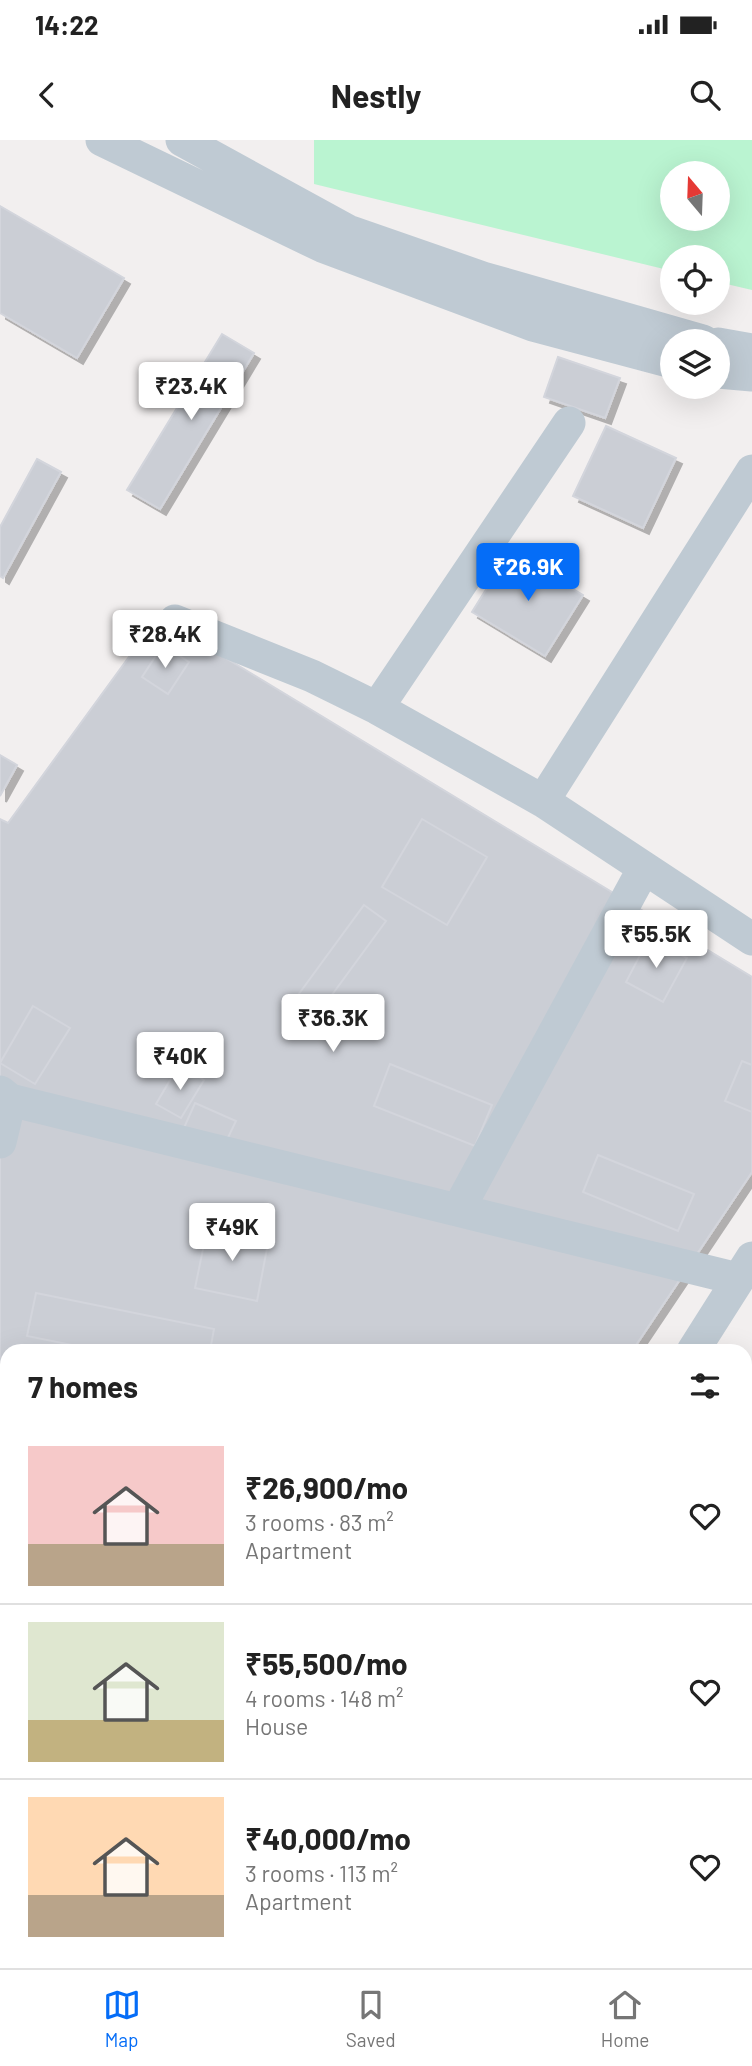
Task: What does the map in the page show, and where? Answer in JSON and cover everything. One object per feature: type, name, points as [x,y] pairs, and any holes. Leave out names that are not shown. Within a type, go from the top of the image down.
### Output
[{"type":"street","points":[[102,140],[322,247],[533,325],[660,359]]},
{"type":"street","points":[[182,140],[348,231],[483,278],[661,329]]},
{"type":"street","points":[[730,346],[752,349]]},
{"type":"street","points":[[730,373],[752,375]]},
{"type":"street","points":[[377,708],[569,423]]},
{"type":"street","points":[[542,801],[752,471]]},
{"type":"street","points":[[175,621],[312,676],[377,708],[542,801],[752,939]]},
{"type":"street","points":[[458,1210],[644,868]]},
{"type":"street","points":[[0,1142],[5,1096],[458,1210],[745,1268],[697,1344]]},
{"type":"green space","points":[[314,140],[752,140],[752,290],[730,285],[730,245],[660,245],[660,268],[314,184]]},
{"type":"building","points":[[0,206],[124,278],[77,358],[0,313]]},
{"type":"building","points":[[222,334],[254,353],[160,509],[127,490]]},
{"type":"building","points":[[558,357],[620,378],[605,418],[544,397]]},
{"type":"building","points":[[606,426],[676,458],[643,528],[573,496]]},
{"type":"building","points":[[37,459],[61,472],[3,578],[0,576],[0,527]]},
{"type":"building","points":[[510,551],[583,595],[545,656],[472,612]]},
{"type":"building","points":[[158,617],[752,977],[752,1172],[637,1344],[0,1344],[0,819],[8,823]]},
{"type":"building","points":[[163,645],[189,662],[168,694],[142,677]]},
{"type":"building","points":[[0,755],[17,765],[0,796]]},
{"type":"building","points":[[422,819],[487,857],[447,925],[382,887]]},
{"type":"building","points":[[364,905],[386,921],[315,1018],[293,1002]]},
{"type":"building","points":[[649,938],[687,958],[663,1002],[626,982]]},
{"type":"building","points":[[33,1006],[70,1028],[35,1084],[0,1063]]},
{"type":"building","points":[[742,1061],[752,1065],[752,1112],[725,1101]]},
{"type":"building","points":[[390,1064],[492,1105],[475,1146],[374,1106]]},
{"type":"building","points":[[179,1065],[204,1080],[181,1118],[156,1104]]},
{"type":"building","points":[[195,1103],[236,1121],[223,1148],[183,1130]]},
{"type":"building","points":[[598,1155],[694,1194],[678,1231],[583,1192]]},
{"type":"building","points":[[208,1225],[269,1238],[257,1301],[195,1288]]},
{"type":"building","points":[[36,1293],[214,1329],[211,1344],[67,1344],[27,1336]]}]
